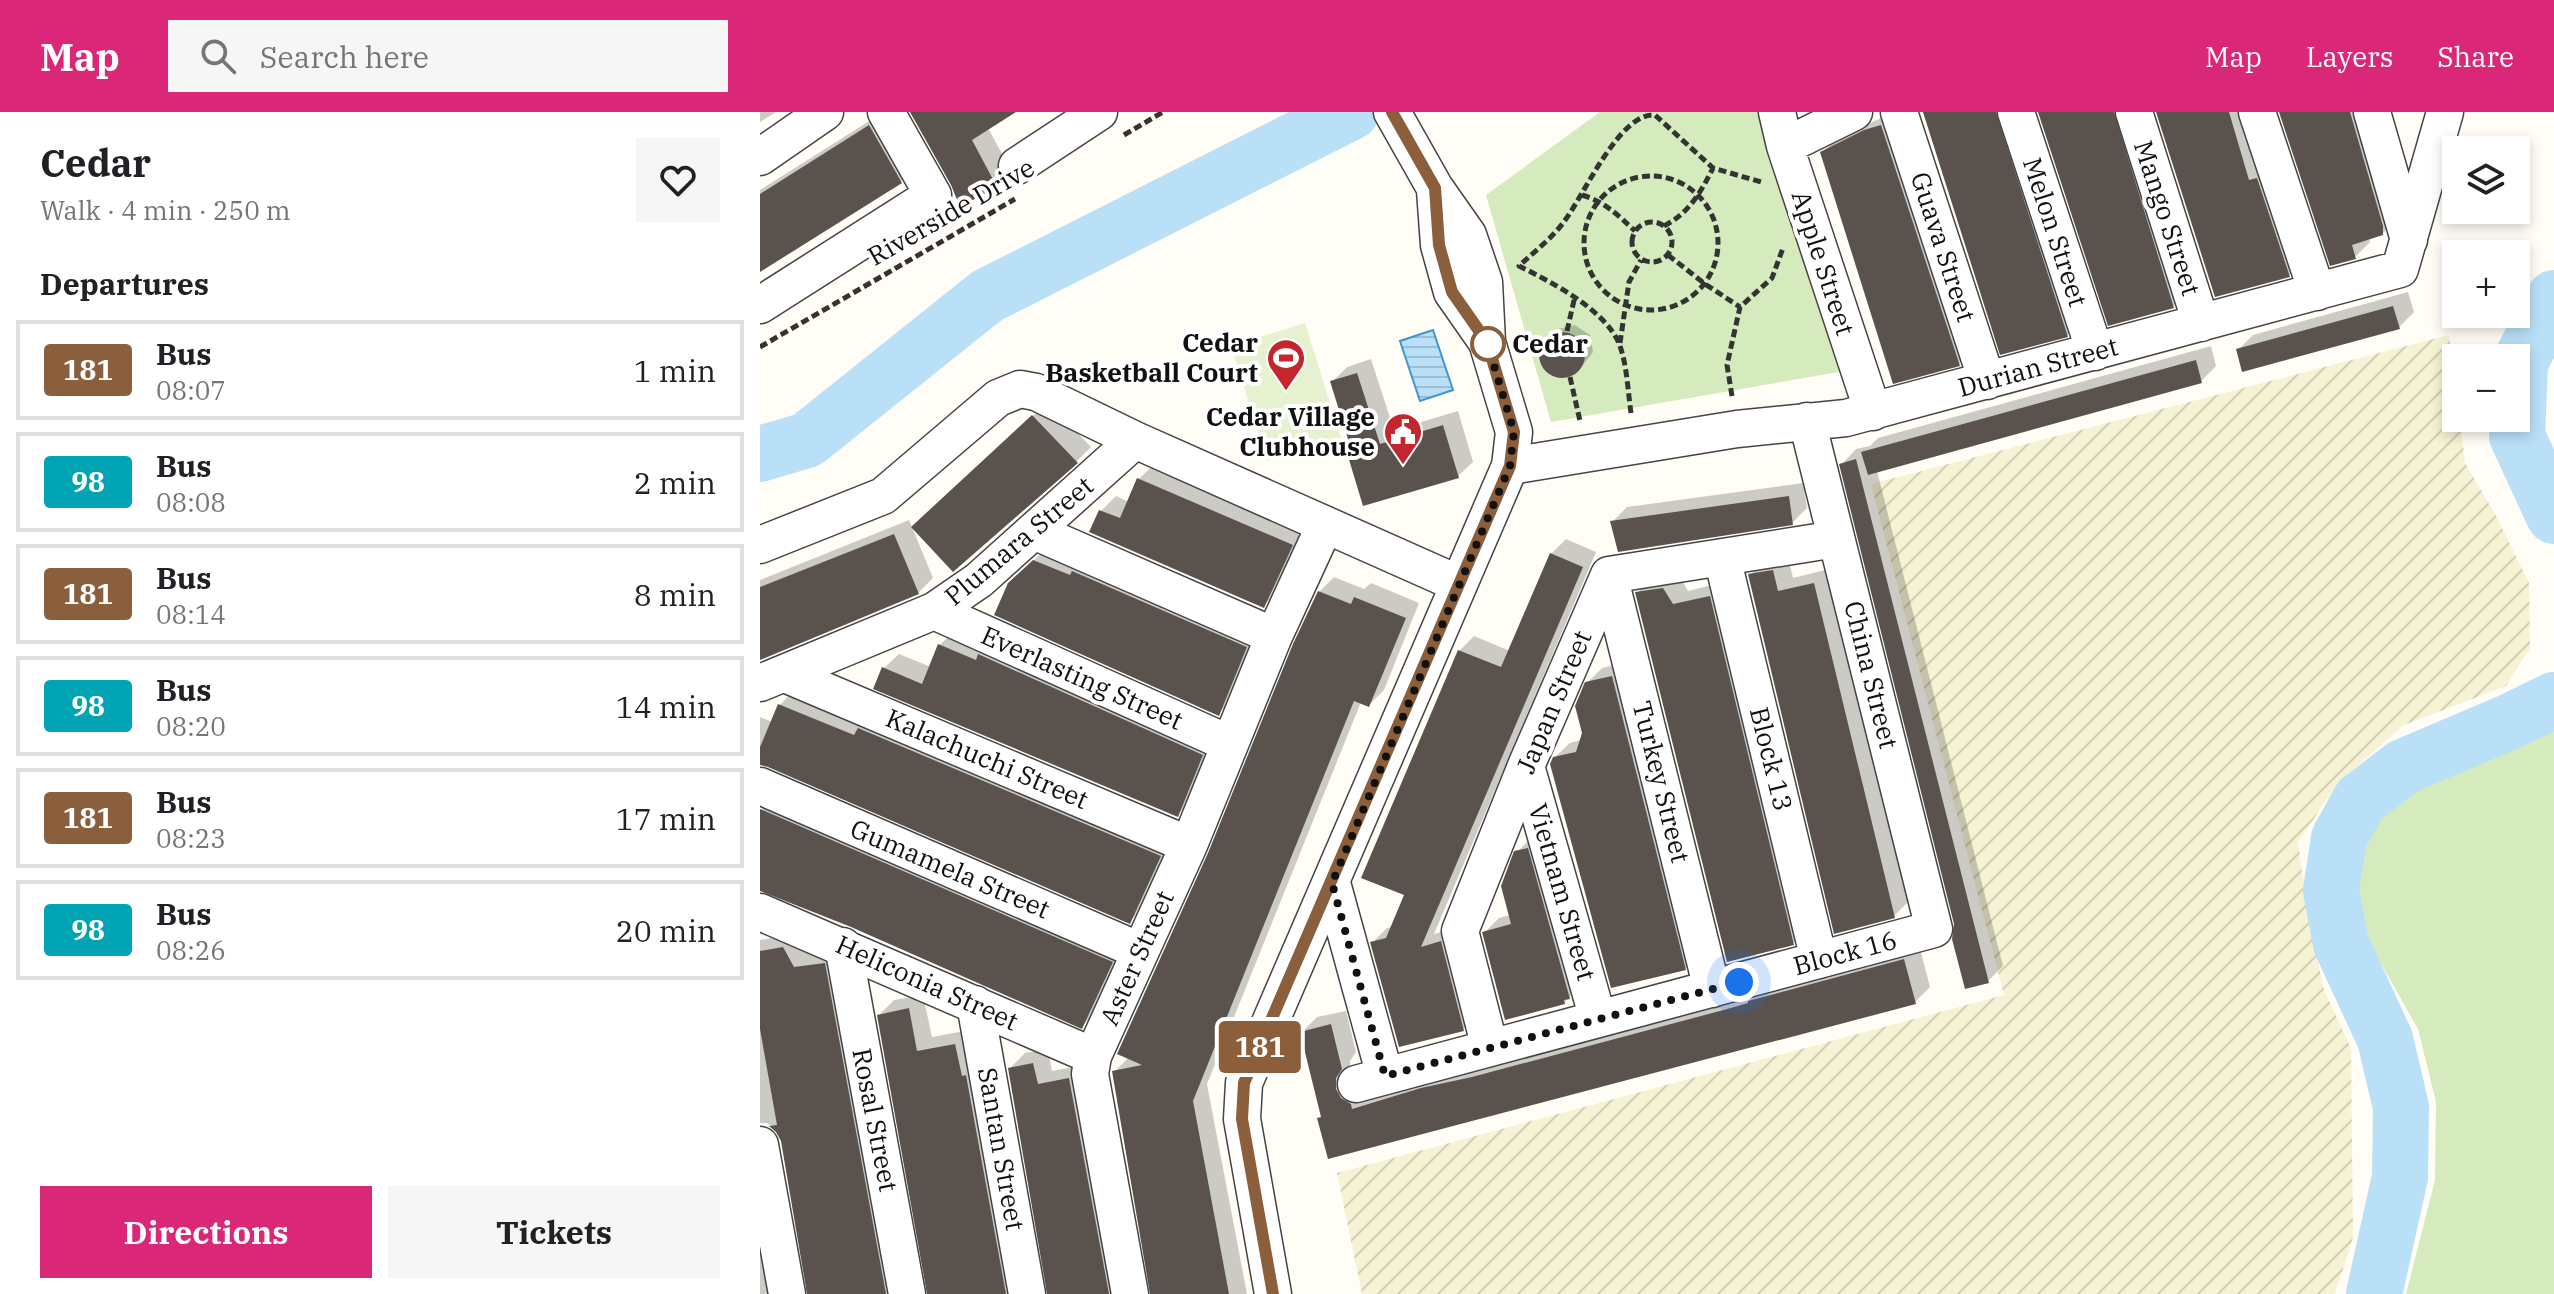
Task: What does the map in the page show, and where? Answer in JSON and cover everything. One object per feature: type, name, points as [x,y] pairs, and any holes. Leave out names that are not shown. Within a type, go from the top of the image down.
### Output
[{"type":"street","points":[[760,157],[825,112]]},
{"type":"street","points":[[760,305],[933,195],[886,112]]},
{"type":"street","points":[[1273,1294],[1242,1119],[1244,1083],[1510,466],[1514,432],[1487,342],[1452,292],[1439,245],[1428,175],[1392,112]]},
{"type":"street","points":[[1781,129],[1854,112]]},
{"type":"street","name":"Guava Street","points":[[1899,112],[1987,381]]},
{"type":"street","name":"Melon Street","points":[[2016,112],[2095,352]]},
{"type":"street","name":"Mango Street","points":[[2134,112],[2201,323]]},
{"type":"street","points":[[2257,112],[2317,292]]},
{"type":"street","points":[[2372,112],[2409,240]]},
{"type":"street","name":"Durian Street","points":[[1510,466],[1737,429],[1846,418],[2400,269],[2445,112]]},
{"type":"street","points":[[1016,182],[1111,124]]},
{"type":"street","name":"Apple Street","points":[[1781,129],[1873,412]]},
{"type":"street","points":[[760,545],[883,496],[998,398],[1020,389],[1036,392],[1135,440],[1459,584]]},
{"type":"street","name":"China Street","points":[[1807,421],[1934,929]]},
{"type":"street","name":"Plumara Street","points":[[772,678],[934,611],[979,580],[1036,532],[1135,440]]},
{"type":"street","name":"Aster Street","points":[[1130,1294],[1090,1074],[1093,1056],[1189,845],[1274,636],[1325,525]]},
{"type":"street","points":[[1036,532],[1274,636]]},
{"type":"street","points":[[1609,575],[1836,539]]},
{"type":"street","name":"Block 13","points":[[1722,557],[1819,960]]},
{"type":"street","name":"Japan Street","points":[[1490,1048],[1460,931],[1526,766],[1609,575]]},
{"type":"street","name":"Turkey Street","points":[[1609,575],[1712,989]]},
{"type":"street","name":"Everlasting Street","points":[[934,611],[1230,744]]},
{"type":"street","name":"Kalachuchi Street","points":[[772,678],[1189,845]]},
{"type":"street","name":"Vietnam Street","points":[[1526,766],[1598,1019]]},
{"type":"street","name":"Gumamela Street","points":[[760,786],[1140,951]]},
{"type":"street","name":"Block 16","points":[[1332,883],[1370,1080],[1934,929]]},
{"type":"street","name":"Heliconia Street","points":[[760,912],[1093,1056]]},
{"type":"street","name":"Rosal Street","points":[[843,946],[907,1294]]},
{"type":"street","name":"Santan Street","points":[[975,1004],[1027,1294]]},
{"type":"street","points":[[760,1145],[787,1294]]},
{"type":"path","points":[[1111,124],[1163,112]]},
{"type":"path","points":[[1620,344],[1600,318],[1575,296],[1519,266],[1563,224],[1593,171],[1635,119],[1645,114],[1655,115],[1713,168],[1769,184]]},
{"type":"path","points":[[1664,226],[1679,218],[1699,196],[1713,168]]},
{"type":"path","points":[[1660,177],[1681,183],[1699,196],[1713,216],[1719,239],[1716,263],[1705,284],[1682,303],[1653,310],[1624,305],[1603,291],[1589,270],[1584,246],[1587,222],[1599,200],[1617,186],[1637,178],[1660,177]]},
{"type":"path","name":"Riverside Drive","points":[[760,347],[1016,182]]},
{"type":"path","points":[[1582,195],[1599,200],[1635,231]]},
{"type":"path","points":[[1648,222],[1664,226],[1672,240],[1668,255],[1655,262],[1641,260],[1632,247],[1635,231],[1648,222]]},
{"type":"path","points":[[1737,429],[1727,365],[1740,307],[1772,278],[1788,233]]},
{"type":"path","points":[[1668,255],[1740,307]]},
{"type":"path","points":[[1635,444],[1620,344],[1629,282],[1641,260]]},
{"type":"path","points":[[1567,331],[1575,296]]},
{"type":"path","points":[[1570,377],[1587,453]]},
{"type":"shaded area","points":[[2449,335],[2450,344],[2442,344],[2442,432],[2462,432],[2465,463],[2495,514],[2529,583],[2530,648],[2506,686],[2404,725],[2338,783],[2298,842],[2308,915],[2324,990],[2351,1048],[2353,1238],[2335,1294],[1362,1294],[1337,1173],[2004,995],[1871,484]]},
{"type":"green space","points":[[1600,112],[1765,112],[1844,371],[1551,422],[1486,195]]},
{"type":"green space","name":"Cedar Basketball Court","points":[[1305,323],[1341,438],[1267,461],[1231,346]]},
{"type":"green space","points":[[2554,726],[2554,1294],[2406,1294],[2435,1180],[2436,1102],[2418,1029],[2365,935],[2355,893],[2357,850],[2375,817],[2412,791]]},
{"type":"water","points":[[1433,330],[1453,390],[1420,401],[1400,341]]},
{"type":"building","points":[[910,112],[1016,112],[972,140],[997,187],[960,207]]},
{"type":"building","points":[[1923,112],[1996,112],[2068,337],[2000,355]]},
{"type":"building","points":[[2038,112],[2114,112],[2174,308],[2108,326]]},
{"type":"building","points":[[2156,112],[2229,112],[2249,180],[2257,178],[2290,277],[2215,297]]},
{"type":"building","points":[[2279,112],[2350,112],[2383,226],[2383,235],[2352,245],[2356,259],[2330,266]]},
{"type":"building","points":[[869,125],[902,183],[760,272],[760,194]]},
{"type":"building","points":[[1881,125],[1960,366],[1893,384],[1820,152]]},
{"type":"building","points":[[2393,306],[2400,329],[2242,372],[2236,349]]},
{"type":"building","points":[[1562,332],[1579,338],[1585,355],[1579,372],[1562,378],[1545,372],[1539,355],[1545,338]]},
{"type":"building","points":[[2196,360],[2202,383],[1868,475],[1861,452]]},
{"type":"building","name":"Cedar Village Clubhouse","points":[[1357,373],[1380,444],[1443,425],[1459,478],[1363,506],[1347,453],[1352,452],[1330,381]]},
{"type":"building","points":[[1032,415],[1078,463],[953,572],[911,527]]},
{"type":"building","points":[[1856,459],[1989,983],[1965,989],[1952,939],[1954,924],[1839,464]]},
{"type":"building","points":[[1137,478],[1293,545],[1264,608],[1089,532],[1099,510],[1120,518]]},
{"type":"building","points":[[1789,496],[1793,525],[1618,552],[1610,521]]},
{"type":"building","points":[[894,534],[919,594],[760,660],[760,587]]},
{"type":"building","points":[[1550,553],[1583,567],[1421,947],[1441,941],[1464,1031],[1399,1047],[1370,942],[1386,938],[1404,895],[1361,878],[1458,650],[1501,667]]},
{"type":"building","points":[[1033,560],[1070,575],[1072,571],[1247,647],[1219,716],[994,615],[1008,583]]},
{"type":"building","points":[[1773,570],[1778,591],[1814,583],[1895,918],[1834,934],[1748,574]]},
{"type":"building","points":[[1663,588],[1673,604],[1710,596],[1794,945],[1727,962],[1635,592]]},
{"type":"building","points":[[1318,591],[1351,604],[1354,597],[1406,618],[1369,707],[1354,701],[1193,1101],[1229,1294],[1150,1294],[1112,1071],[1142,1065],[1117,1054],[1208,853],[1293,644]]},
{"type":"building","points":[[938,644],[976,660],[978,654],[1203,755],[1178,817],[873,689],[882,667],[922,684]]},
{"type":"building","points":[[1612,676],[1686,970],[1611,988],[1550,764],[1553,757],[1576,752],[1582,733],[1575,706],[1585,682]]},
{"type":"building","points":[[778,704],[854,735],[858,728],[1161,856],[1130,924],[760,765],[760,747]]},
{"type":"building","points":[[760,809],[1113,962],[1082,1029],[851,927],[760,891]]},
{"type":"building","points":[[1528,848],[1570,999],[1564,1000],[1565,1004],[1505,1020],[1482,932],[1511,924],[1501,886],[1514,851]]},
{"type":"building","points":[[783,947],[794,967],[825,963],[886,1294],[807,1294],[781,1141],[769,1126],[777,1125],[760,1029],[760,951]]},
{"type":"building","points":[[1904,959],[1916,1004],[1328,1159],[1300,1032],[1331,1024],[1342,1069],[1336,1078],[1336,1089],[1352,1109]]},
{"type":"building","points":[[909,1008],[917,1051],[955,1044],[962,1076],[966,1075],[1006,1294],[927,1294],[877,1015]]},
{"type":"building","points":[[1033,1063],[1038,1084],[1069,1078],[1109,1294],[1047,1294],[1008,1068]]},
{"type":"waterway","points":[[760,454],[807,440],[987,296],[1351,112]]},
{"type":"waterway","points":[[2554,298],[2520,362],[2517,436],[2554,516]]},
{"type":"waterway","points":[[2374,1294],[2400,1177],[2401,1107],[2385,1039],[2341,944],[2331,890],[2339,838],[2360,800],[2403,767],[2554,700]]},
{"type":"bus line","name":"181","points":[[1273,1294],[1242,1119],[1244,1083],[1510,466],[1514,432],[1487,342],[1452,292],[1439,245],[1435,188],[1392,112]]},
{"type":"place","name":"Cedar","points":[[1488,344]]},
{"type":"place","name":"Cedar Basketball Court","points":[[1286,392]]},
{"type":"place","name":"Cedar Village Clubhouse","points":[[1403,466]]},
{"type":"route","points":[[1488,344],[1514,432],[1510,466],[1332,883],[1385,1076],[1739,982]]}]
